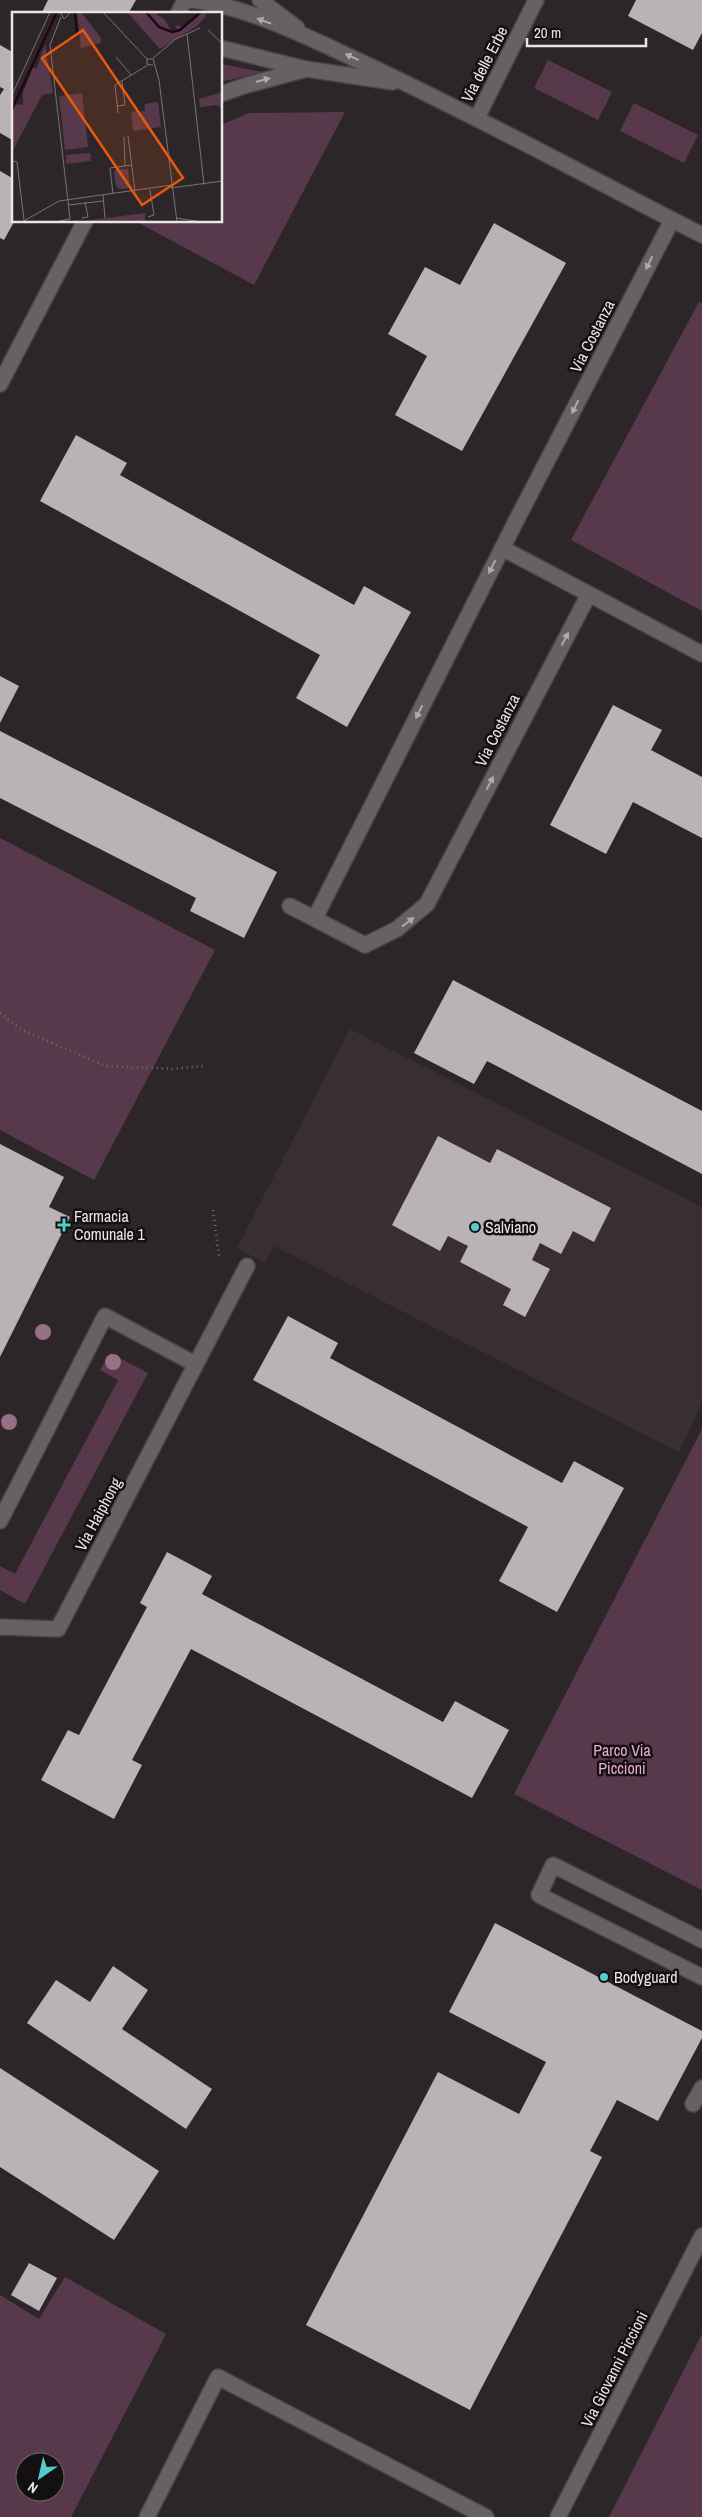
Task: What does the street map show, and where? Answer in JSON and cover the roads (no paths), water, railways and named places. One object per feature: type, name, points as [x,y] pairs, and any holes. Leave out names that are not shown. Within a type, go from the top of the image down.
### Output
[{"type":"street","points":[[179,12],[185,0]]},
{"type":"street","points":[[189,0],[214,2],[310,38],[412,85],[702,235]]},
{"type":"street","points":[[260,0],[310,38]]},
{"type":"street","name":"Via delle Erbe","points":[[477,118],[536,0]]},
{"type":"street","points":[[222,48],[306,69],[412,85]]},
{"type":"street","points":[[222,94],[247,84],[306,69]]},
{"type":"street","name":"Via Costanza","points":[[589,594],[427,904],[397,930],[365,945],[314,918],[502,548],[672,220]]},
{"type":"street","points":[[0,384],[84,222]]},
{"type":"street","points":[[502,548],[702,654]]},
{"type":"street","points":[[290,906],[314,918]]},
{"type":"street","name":"Via Haiphong","points":[[0,1627],[58,1629],[247,1266]]},
{"type":"street","points":[[0,1521],[106,1316],[196,1364]]},
{"type":"street","points":[[702,1940],[554,1865],[539,1895],[702,1977]]},
{"type":"street","points":[[693,2104],[702,2088]]},
{"type":"street","name":"Via Giovanni Piccioni","points":[[558,2517],[702,2236]]},
{"type":"street","points":[[147,2517],[218,2377],[486,2517]]},
{"type":"place","name":"Farmacia Comunale 1","points":[[64,1225]]},
{"type":"place","name":"Salviano","points":[[475,1227]]},
{"type":"place","name":"Bodyguard","points":[[604,1977]]},
{"type":"park label","name":"Parco Via Piccioni","points":[[622,1759]]}]
